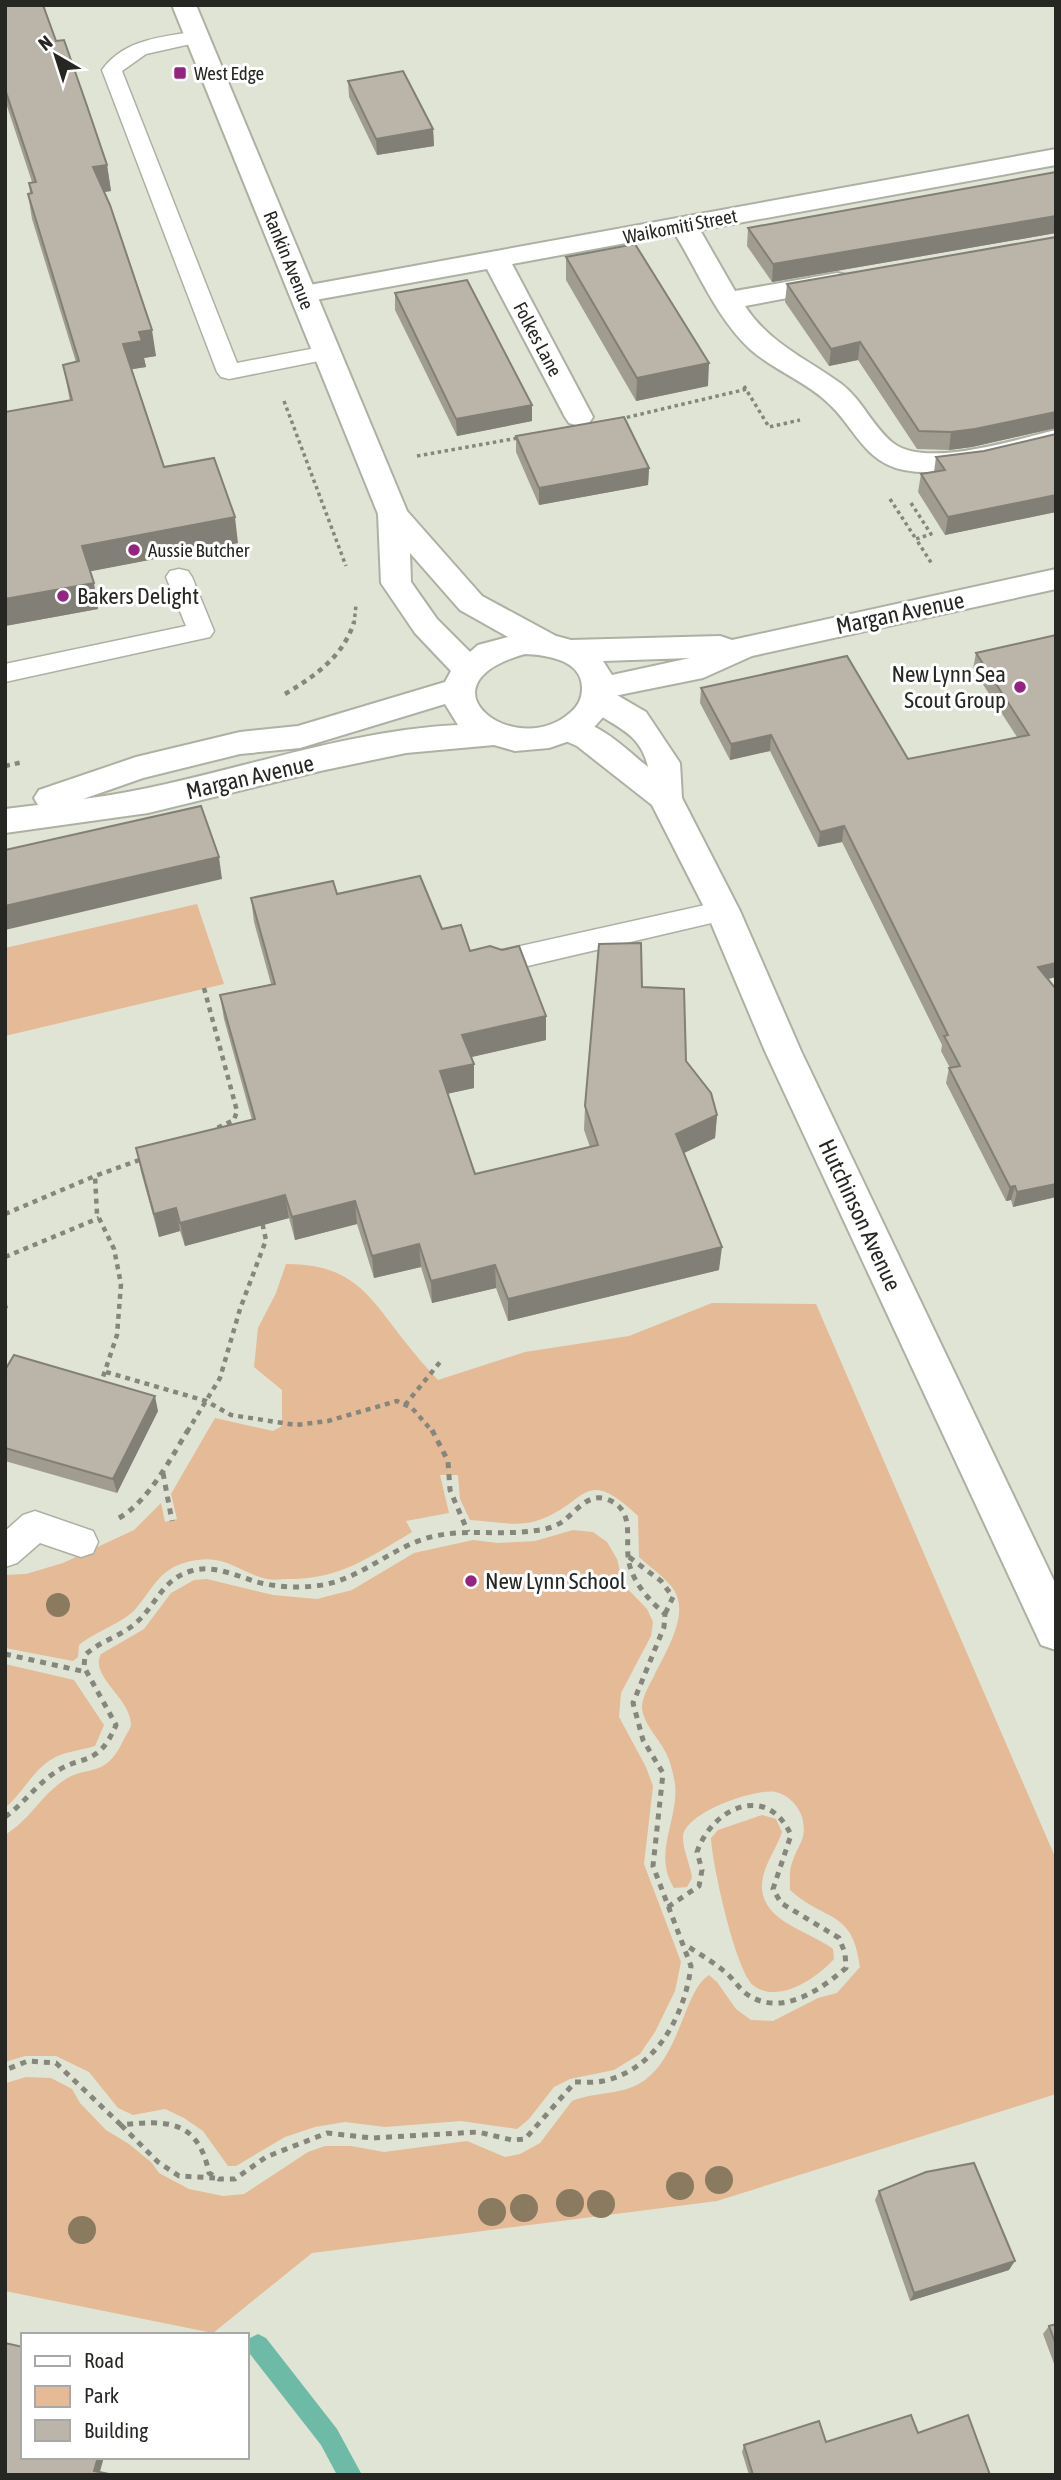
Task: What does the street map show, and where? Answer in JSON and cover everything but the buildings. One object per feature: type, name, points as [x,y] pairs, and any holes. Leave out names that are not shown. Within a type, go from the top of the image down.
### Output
[{"type":"main road","name":"Rankin Avenue","points":[[184,5],[393,514],[471,603],[489,615],[559,648]]},
{"type":"main road","name":"Waikomiti Street","points":[[304,294],[1056,157]]},
{"type":"main road","points":[[683,225],[755,339],[783,361],[838,396],[875,444],[887,454],[905,462],[928,464],[1056,439]]},
{"type":"main road","name":"Folkes Lane","points":[[496,260],[579,417]]},
{"type":"main road","points":[[729,300],[864,276]]},
{"type":"main road","name":"Rankin Avenue","points":[[393,514],[396,583],[461,679]]},
{"type":"main road","name":"Margan Avenue","points":[[599,693],[692,670],[744,647],[1056,579]]},
{"type":"main road","points":[[525,643],[559,648],[590,667],[599,693],[589,716],[571,730],[533,739],[494,734],[474,723],[461,708],[461,679],[481,655],[502,646],[525,643]]},
{"type":"main road","name":"Margan Avenue","points":[[559,648],[744,647]]},
{"type":"main road","name":"Margan Avenue","points":[[5,814],[136,768],[240,743],[300,737],[407,703],[461,679]]},
{"type":"main road","name":"Hutchinson Avenue","points":[[599,693],[635,720],[645,732],[664,763],[665,798]]},
{"type":"main road","name":"Hutchinson Avenue","points":[[571,730],[589,738],[665,798],[723,911],[783,1051],[1056,1631]]},
{"type":"main road","name":"Margan Avenue","points":[[5,821],[147,801],[396,744],[460,734],[494,734]]},
{"type":"lane","points":[[197,37],[146,46],[125,57],[112,70],[229,372],[326,353]]},
{"type":"lane","points":[[5,673],[201,631],[179,577]]},
{"type":"lane","points":[[502,961],[723,911]]},
{"type":"lane","points":[[5,1552],[35,1526],[81,1542]]},
{"type":"path","points":[[906,495],[931,534],[916,539],[932,564]]},
{"type":"path","points":[[204,988],[237,1111],[234,1120],[238,1133]]},
{"type":"path","points":[[205,1134],[234,1120]]},
{"type":"path","points":[[5,1214],[146,1157]]},
{"type":"path","points":[[95,1176],[99,1218],[113,1247],[120,1280],[119,1334],[96,1393]]},
{"type":"path","points":[[81,1542],[128,1513],[163,1472],[220,1378],[240,1309],[266,1240],[261,1217]]},
{"type":"path","points":[[5,1257],[99,1218]]},
{"type":"path","points":[[405,1405],[440,1362]]},
{"type":"path","points":[[106,1372],[206,1401],[231,1415],[296,1425],[328,1421],[397,1401],[412,1408],[434,1433],[448,1461],[450,1490],[468,1532]]},
{"type":"path","points":[[163,1472],[172,1521]]},
{"type":"path","points":[[5,1819],[23,1805],[49,1777],[70,1763],[92,1760],[109,1745],[116,1725],[84,1667],[85,1655],[92,1648],[130,1628],[144,1614],[160,1587],[193,1570],[214,1568],[267,1584],[317,1586],[352,1577],[424,1538],[468,1532],[523,1533],[546,1529],[561,1523],[574,1508],[600,1497],[609,1499],[625,1513],[631,1535],[629,1556],[637,1585],[665,1614]]},
{"type":"path","points":[[5,2070],[28,2061],[56,2063],[158,2162],[179,2176],[235,2179],[266,2157],[327,2133],[372,2138],[478,2132],[512,2140],[525,2138],[559,2097],[576,2082],[603,2081],[633,2069],[657,2050],[679,2012],[691,1966],[653,1866],[663,1773],[643,1740],[633,1703],[664,1627],[665,1614],[673,1597],[668,1589],[629,1556]]},
{"type":"path","points":[[5,1654],[87,1672]]},
{"type":"path","points":[[668,1907],[699,1886],[702,1870],[697,1852],[709,1827],[744,1806],[768,1806],[780,1814],[791,1835],[772,1889],[781,1903],[839,1938],[845,1953],[846,1968],[828,1983],[785,2004],[762,2003],[747,1995],[730,1976],[682,1943]]},
{"type":"path","points":[[121,2125],[164,2122],[182,2128],[206,2153],[209,2173],[219,2179]]},
{"type":"green space","points":[[197,904],[224,984],[5,1036],[5,948]]},
{"type":"green space","points":[[286,1264],[309,1265],[328,1270],[358,1286],[438,1380],[525,1352],[629,1336],[712,1303],[816,1304],[1056,1859],[1056,2094],[717,2201],[312,2253],[213,2333],[5,2291],[6,2083],[26,2077],[51,2078],[72,2089],[80,2103],[106,2130],[129,2144],[152,2163],[159,2173],[189,2189],[223,2196],[244,2194],[308,2152],[325,2146],[351,2146],[384,2152],[467,2141],[505,2157],[520,2154],[540,2143],[572,2101],[628,2089],[645,2080],[667,2054],[694,1994],[709,1975],[736,2009],[751,2020],[773,2021],[818,1998],[837,1993],[860,1967],[851,1935],[844,1926],[790,1890],[791,1866],[803,1836],[804,1825],[795,1805],[780,1793],[766,1792],[738,1798],[696,1818],[683,1836],[692,1878],[687,1887],[674,1888],[665,1862],[675,1784],[668,1757],[648,1724],[642,1706],[674,1634],[678,1622],[678,1600],[667,1581],[639,1557],[638,1516],[606,1492],[595,1490],[586,1493],[553,1514],[528,1523],[470,1520],[460,1499],[458,1475],[440,1475],[449,1513],[406,1521],[412,1532],[340,1571],[308,1578],[273,1580],[210,1559],[187,1562],[164,1574],[132,1613],[79,1645],[78,1657],[73,1661],[5,1648],[5,1575],[26,1574],[63,1563],[134,1530],[161,1503],[165,1522],[177,1519],[171,1494],[215,1418],[273,1431],[282,1426],[282,1390],[254,1367],[258,1328],[276,1293]]},
{"type":"green space","points":[[573,1530],[593,1532],[607,1542],[617,1559],[623,1584],[647,1609],[653,1622],[651,1636],[621,1693],[619,1717],[646,1767],[653,1786],[644,1864],[681,1962],[675,1991],[655,2032],[640,2054],[614,2070],[570,2079],[554,2087],[529,2119],[517,2129],[461,2121],[385,2127],[345,2122],[315,2127],[285,2137],[236,2166],[228,2166],[203,2131],[184,2118],[165,2109],[133,2115],[118,2108],[89,2072],[56,2056],[25,2056],[5,2062],[5,1835],[21,1823],[60,1783],[79,1773],[102,1766],[117,1752],[131,1724],[124,1705],[100,1670],[101,1654],[144,1629],[171,1593],[194,1580],[207,1579],[273,1595],[317,1599],[352,1590],[414,1553],[473,1540],[498,1543],[535,1541]]},
{"type":"green space","points":[[5,1664],[74,1680],[104,1725],[95,1746],[52,1759],[39,1769],[5,1808]]},
{"type":"green space","points":[[762,1815],[776,1819],[782,1832],[763,1877],[762,1892],[766,1904],[784,1922],[833,1949],[834,1959],[808,1981],[775,1992],[754,1986],[740,1961],[720,1893],[711,1838],[718,1830]]},
{"type":"waterway","points":[[258,2346],[329,2437],[350,2475]]},
{"type":"place","name":"West Edge","points":[[180,73]]},
{"type":"place","name":"Aussie Butcher","points":[[134,550]]},
{"type":"place","name":"Bakers Delight","points":[[63,596]]},
{"type":"place","name":"New Lynn Sea Scout Group","points":[[1020,687]]},
{"type":"place","name":"New Lynn School","points":[[471,1581]]}]
